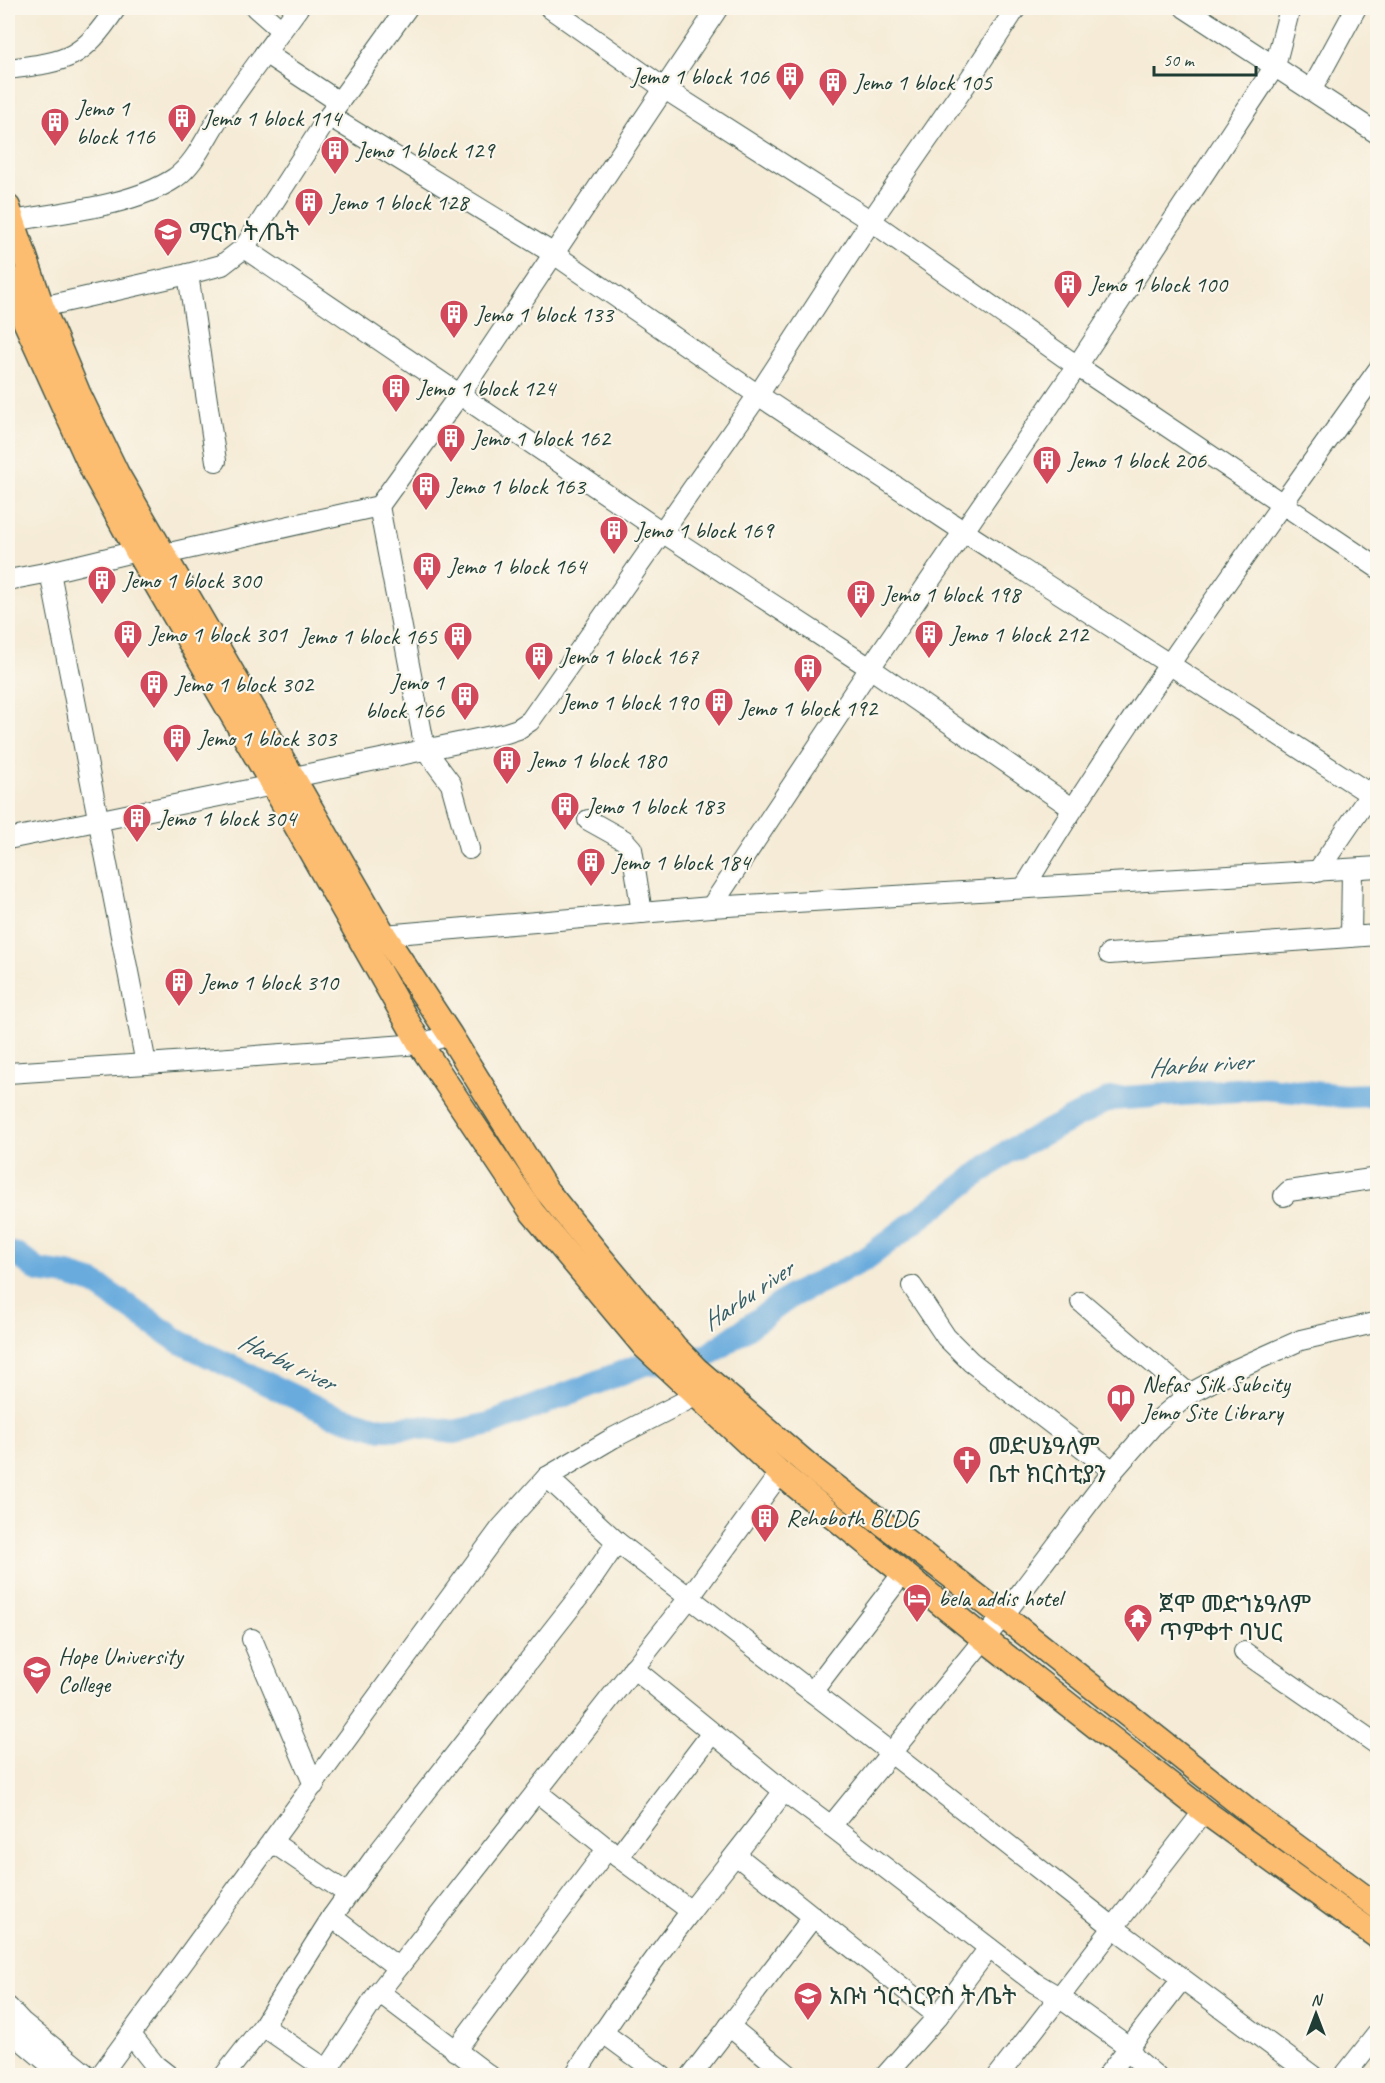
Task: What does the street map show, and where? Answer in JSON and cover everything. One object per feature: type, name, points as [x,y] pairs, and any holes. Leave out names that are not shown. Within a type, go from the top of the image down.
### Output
[{"type":"main road","points":[[10,214],[23,310],[78,393],[117,474],[165,554],[188,615]]},
{"type":"main road","points":[[8,277],[94,473],[137,551],[188,615],[284,781],[420,1044],[532,1212],[645,1347],[670,1356]]},
{"type":"main road","points":[[284,781],[450,1035],[546,1190],[670,1356],[1259,1819],[1377,1907]]},
{"type":"main road","points":[[702,1382],[780,1473],[983,1638],[1204,1811],[1377,1937]]},
{"type":"street","points":[[8,69],[50,64],[74,55],[92,42],[116,8]]},
{"type":"street","points":[[256,8],[281,30]]},
{"type":"street","points":[[10,214],[107,204],[154,189],[175,178],[191,163],[217,120],[298,8]]},
{"type":"street","points":[[23,310],[222,265],[244,248],[334,109],[406,8]]},
{"type":"street","points":[[550,8],[665,89],[871,221],[1077,366],[1377,567]]},
{"type":"street","points":[[165,554],[379,506],[459,394],[718,8]]},
{"type":"street","points":[[8,839],[506,733],[530,721],[758,395],[871,221],[1016,8]]},
{"type":"street","points":[[1185,8],[1312,89],[1377,134]]},
{"type":"street","points":[[711,907],[870,668],[1077,366],[1275,66],[1290,8]]},
{"type":"street","points":[[1312,89],[1356,8]]},
{"type":"street","points":[[265,53],[334,109],[554,254],[758,395],[1169,664],[1374,789],[1317,872]]},
{"type":"street","points":[[244,248],[662,532],[870,668],[1072,808]]},
{"type":"street","points":[[188,274],[216,461]]},
{"type":"street","points":[[1024,888],[1072,808],[1169,664],[1377,370]]},
{"type":"street","points":[[379,506],[424,749],[451,784],[469,849]]},
{"type":"street","points":[[8,580],[137,551]]},
{"type":"street","points":[[50,572],[146,1065]]},
{"type":"street","points":[[588,820],[624,840],[632,849],[642,913]]},
{"type":"street","points":[[384,935],[711,907],[1377,867]]},
{"type":"street","points":[[1351,937],[1352,869]]},
{"type":"street","points":[[1108,954],[1377,935]]},
{"type":"street","points":[[8,1072],[146,1065],[420,1044],[450,1035]]},
{"type":"street","points":[[1284,1196],[1289,1191],[1377,1178]]},
{"type":"street","points":[[912,1286],[946,1337],[970,1362],[1113,1471]]},
{"type":"street","points":[[1081,1302],[1189,1394]]},
{"type":"street","points":[[831,1826],[1003,1616],[1113,1471],[1156,1422],[1189,1394],[1232,1371],[1301,1340],[1377,1322]]},
{"type":"street","points":[[100,2076],[501,1528],[547,1477],[702,1382]]},
{"type":"street","points":[[263,2026],[331,2073],[379,1992],[397,1967],[689,1598],[780,1473]]},
{"type":"street","points":[[547,1477],[617,1542],[1113,1927],[1313,2076]]},
{"type":"street","points":[[224,2076],[263,2026],[332,1917],[377,1854],[585,1589],[617,1542]]},
{"type":"street","points":[[812,1692],[903,1573]]},
{"type":"street","points":[[252,1639],[314,1785]]},
{"type":"street","points":[[1244,1653],[1377,1745]]},
{"type":"street","points":[[633,1668],[784,1791],[1035,1983],[1059,1997],[1129,2047],[1134,2057],[1156,2076]]},
{"type":"street","points":[[455,2051],[613,1852],[712,1733]]},
{"type":"street","points":[[574,2076],[602,2032],[691,1911],[737,1856],[784,1791]]},
{"type":"street","points":[[537,1792],[691,1911]]},
{"type":"street","points":[[998,2076],[1204,1811]]},
{"type":"street","points":[[272,1842],[348,1894]]},
{"type":"street","points":[[737,1856],[939,2016]]},
{"type":"street","points":[[332,1917],[397,1967]]},
{"type":"street","points":[[691,2076],[813,1917]]},
{"type":"street","points":[[889,2074],[939,2016],[989,1947]]},
{"type":"street","points":[[1107,2076],[1182,1979]]},
{"type":"street","points":[[379,1992],[490,2076]]},
{"type":"street","points":[[8,2007],[22,2022],[88,2076]]},
{"type":"street","points":[[729,2026],[790,2076]]},
{"type":"street","points":[[8,2029],[64,2076]]},
{"type":"street","points":[[602,2032],[662,2076]]},
{"type":"street","points":[[1344,2076],[1377,2033]]},
{"type":"street","points":[[131,2035],[156,2072]]},
{"type":"waterway","name":"Harbu river","points":[[8,1253],[18,1255],[39,1271],[68,1275],[94,1283],[180,1342],[330,1414],[382,1429],[419,1427],[454,1432],[490,1424],[644,1364],[707,1356],[793,1295],[864,1260],[1007,1152],[1110,1099],[1265,1088],[1344,1096],[1378,1095]]},
{"type":"place","name":"Jemo 1 block 106","points":[[790,102]]},
{"type":"place","name":"Jemo 1 block 105","points":[[833,108]]},
{"type":"place","name":"Jemo 1 block 114","points":[[182,144]]},
{"type":"place","name":"Jemo 1 block 116","points":[[55,148]]},
{"type":"place","name":"Jemo 1 block 129","points":[[335,176]]},
{"type":"place","name":"Jemo 1 block 128","points":[[309,228]]},
{"type":"place","name":"ማርክ ት/ቤት","points":[[168,258]]},
{"type":"place","name":"Jemo 1 block 100","points":[[1068,310]]},
{"type":"place","name":"Jemo 1 block 133","points":[[454,340]]},
{"type":"place","name":"Jemo 1 block 124","points":[[396,414]]},
{"type":"place","name":"Jemo 1 block 162","points":[[451,464]]},
{"type":"place","name":"Jemo 1 block 206","points":[[1047,486]]},
{"type":"place","name":"Jemo 1 block 163","points":[[426,512]]},
{"type":"place","name":"Jemo 1 block 169","points":[[614,556]]},
{"type":"place","name":"Jemo 1 block 164","points":[[427,592]]},
{"type":"place","name":"Jemo 1 block 300","points":[[102,606]]},
{"type":"place","name":"Jemo 1 block 198","points":[[861,620]]},
{"type":"place","name":"Jemo 1 block 301","points":[[128,660]]},
{"type":"place","name":"Jemo 1 block 212","points":[[929,660]]},
{"type":"place","name":"Jemo 1 block 165","points":[[458,662]]},
{"type":"place","name":"Jemo 1 block 167","points":[[539,682]]},
{"type":"place","name":"Jemo 1 block 192","points":[[808,694]]},
{"type":"place","name":"Jemo 1 block 302","points":[[154,710]]},
{"type":"place","name":"Jemo 1 block 166","points":[[465,722]]},
{"type":"place","name":"Jemo 1 block 190","points":[[719,728]]},
{"type":"place","name":"Jemo 1 block 303","points":[[177,764]]},
{"type":"place","name":"Jemo 1 block 180","points":[[507,786]]},
{"type":"place","name":"Jemo 1 block 183","points":[[565,832]]},
{"type":"place","name":"Jemo 1 block 304","points":[[137,844]]},
{"type":"place","name":"Jemo 1 block 184","points":[[591,888]]},
{"type":"place","name":"Jemo 1 block 310","points":[[179,1008]]},
{"type":"place","name":"Nefas Silk Subcity Jemo Site Library","points":[[1121,1424]]},
{"type":"place","name":"መድሀኔዓለም ቤተ ክርስቲያን","points":[[967,1486]]},
{"type":"place","name":"Rehoboth BLDG","points":[[765,1544]]},
{"type":"place","name":"bela addis hotel","points":[[917,1624]]},
{"type":"place","name":"ጀሞ መድኀኔዓለም ጥምቀተ ባህር","points":[[1138,1644]]},
{"type":"place","name":"Hope University College","points":[[37,1696]]},
{"type":"place","name":"አቡነ ጎርጎርዮስ ት/ቤት","points":[[808,2022]]}]
